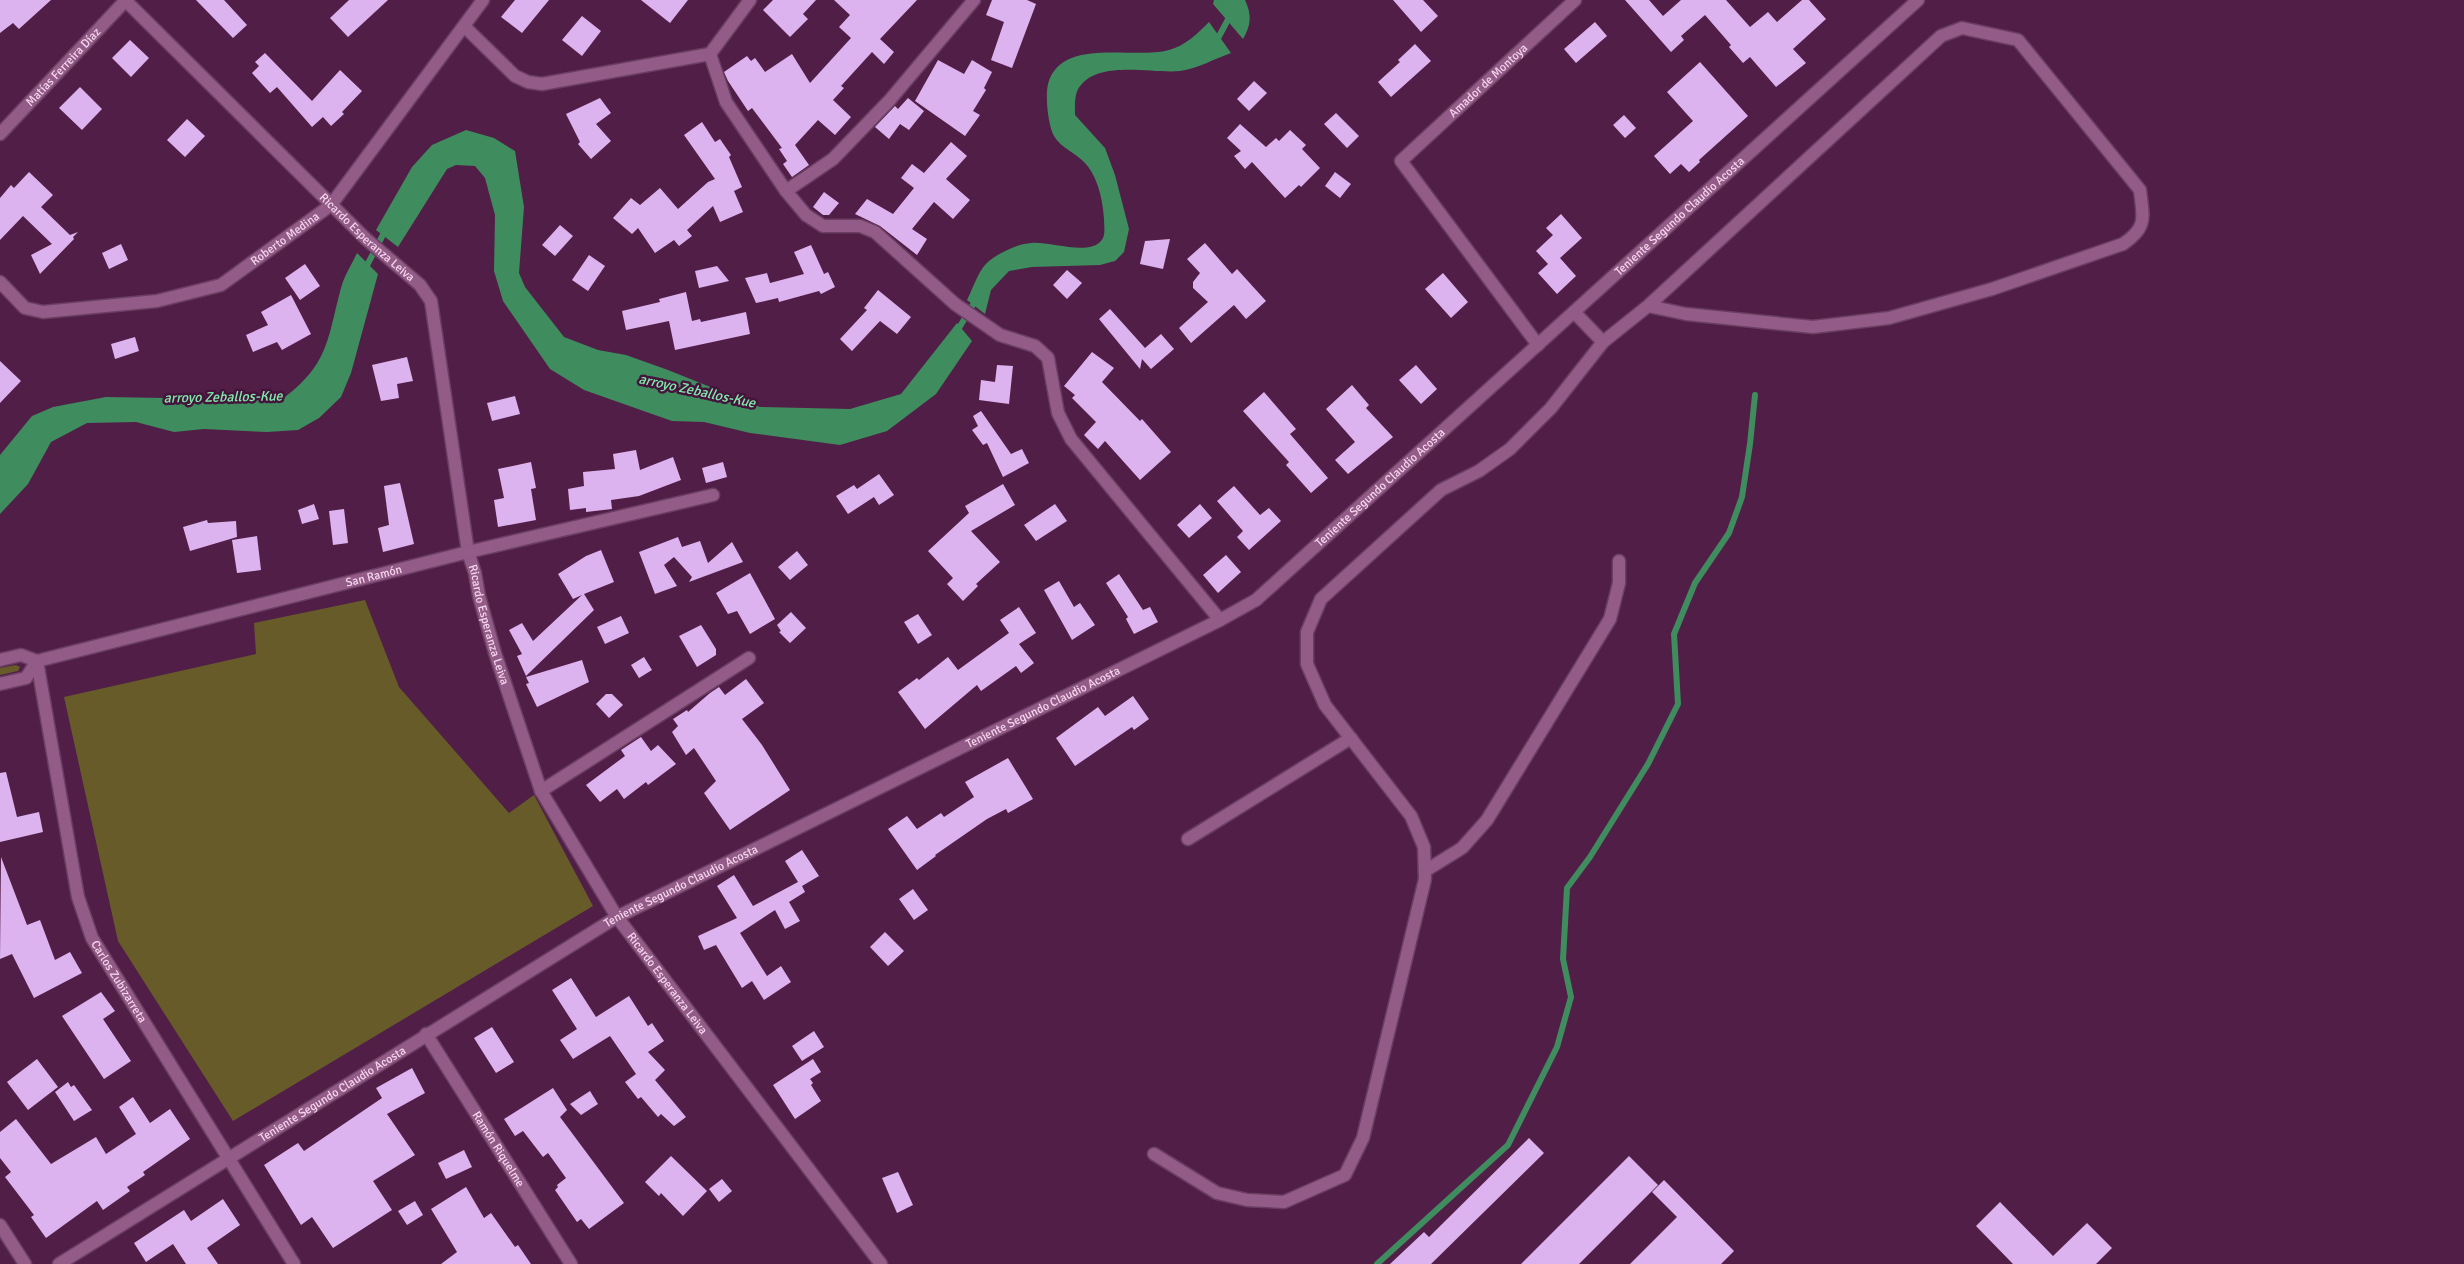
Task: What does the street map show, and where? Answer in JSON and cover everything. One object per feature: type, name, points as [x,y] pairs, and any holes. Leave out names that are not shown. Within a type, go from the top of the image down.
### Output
[{"type":"street","name":"Matías Ferreira Díaz","points":[[0,134],[126,0]]},
{"type":"street","name":"Ricardo Esperanza Leiva","points":[[126,0],[366,239],[420,285],[431,302],[468,552],[495,653],[541,790],[618,917],[881,1264]]},
{"type":"street","name":"Roberto Medina","points":[[0,282],[25,308],[43,312],[157,301],[221,285],[331,205],[484,0]]},
{"type":"street","points":[[465,27],[515,76],[528,82],[542,84],[710,54],[750,0]]},
{"type":"street","points":[[786,191],[833,159],[889,101],[974,0]]},
{"type":"street","name":"Amador de Montoya","points":[[1538,345],[1401,161],[1576,0]]},
{"type":"street","name":"Teniente Segundo Claudio Acosta","points":[[60,1264],[426,1034],[618,917],[1220,620],[1256,600],[1918,0]]},
{"type":"street","points":[[1154,1154],[1216,1194],[1247,1200],[1284,1202],[1345,1175],[1363,1138],[1425,879],[1424,847],[1411,816],[1325,705],[1307,664],[1306,632],[1322,599],[1441,490],[1479,471],[1510,449],[1551,408],[1603,342],[1648,306],[1941,36],[1962,28],[2018,40],[2140,190],[2143,218],[2138,234],[2123,244],[1992,289],[1889,318],[1813,327],[1686,314],[1648,306]]},
{"type":"street","points":[[710,54],[726,102],[786,191],[806,215],[823,226],[860,226],[875,232],[955,304],[1000,336],[1035,346],[1048,358],[1058,413],[1071,439],[1220,620]]},
{"type":"street","points":[[1574,312],[1603,342]]},
{"type":"street","name":"San Ramón","points":[[0,660],[21,655],[37,661],[468,552],[713,495]]},
{"type":"street","points":[[1424,871],[1462,848],[1487,820],[1610,619],[1619,583],[1619,561]]},
{"type":"street","points":[[541,790],[748,658]]},
{"type":"street","points":[[0,684],[26,678],[37,661]]},
{"type":"street","name":"Carlos Zubizarreta","points":[[37,661],[78,897],[92,938],[294,1264]]},
{"type":"street","points":[[1188,839],[1351,738]]},
{"type":"street","name":"Ramón Riquelme","points":[[426,1034],[571,1264]]},
{"type":"street","points":[[0,1225],[25,1264]]},
{"type":"shaded area","points":[[365,600],[399,687],[509,813],[534,795],[593,906],[233,1121],[118,941],[64,697],[256,654],[254,623]]},
{"type":"shaded area","points":[[16,665],[20,667],[18,671],[0,675],[0,668]]},
{"type":"water","points":[[1214,0],[1245,0],[1250,20],[1243,39],[1213,4]]},
{"type":"water","points":[[1209,22],[1231,53],[1200,66],[1180,71],[1114,70],[1101,73],[1090,77],[1077,91],[1075,115],[1105,148],[1115,175],[1129,229],[1124,252],[1115,261],[1100,265],[1032,267],[1009,271],[991,290],[985,314],[967,300],[982,269],[991,260],[1004,252],[1031,243],[1078,248],[1087,247],[1095,245],[1104,236],[1102,205],[1093,175],[1081,159],[1057,140],[1050,125],[1047,89],[1055,69],[1067,60],[1083,55],[1169,50],[1196,35]]},
{"type":"water","points":[[466,130],[494,138],[515,151],[524,207],[519,273],[525,287],[564,337],[598,350],[626,355],[668,370],[760,407],[850,409],[901,394],[957,323],[972,341],[936,394],[887,431],[840,445],[750,433],[704,422],[672,421],[584,390],[550,369],[503,301],[494,271],[495,215],[485,178],[475,166],[456,165],[447,169],[398,247],[376,230],[412,167],[432,145]]},
{"type":"water","points":[[357,253],[378,274],[351,373],[341,397],[319,418],[298,430],[267,432],[204,429],[174,432],[136,422],[87,423],[51,442],[28,484],[0,514],[0,455],[32,416],[53,407],[106,397],[281,400],[309,375],[324,350],[342,284]]},
{"type":"building","points":[[0,0],[51,0],[19,29],[13,23],[0,33]]},
{"type":"building","points":[[196,0],[224,0],[247,25],[233,38]]},
{"type":"building","points":[[349,0],[388,0],[348,37],[330,18]]},
{"type":"building","points":[[515,0],[549,0],[522,33],[501,17]]},
{"type":"building","points":[[641,0],[688,0],[670,23]]},
{"type":"building","points":[[773,0],[816,0],[803,14],[808,19],[790,37],[763,10]]},
{"type":"building","points":[[834,0],[917,0],[880,39],[894,52],[884,64],[872,52],[841,86],[844,88],[833,100],[851,117],[835,135],[818,120],[795,145],[809,165],[792,177],[783,164],[787,161],[779,149],[782,148],[752,108],[748,111],[724,72],[747,56],[751,61],[755,58],[765,72],[792,54],[810,83],[851,38],[839,27],[850,15]]},
{"type":"building","points":[[992,0],[1027,0],[1036,4],[1012,68],[991,60],[1004,22],[986,15]]},
{"type":"building","points":[[1393,0],[1423,0],[1438,16],[1421,32]]},
{"type":"building","points":[[1625,0],[1649,0],[1663,16],[1681,0],[1726,0],[1750,27],[1768,12],[1777,22],[1802,0],[1809,0],[1826,19],[1793,49],[1806,63],[1776,87],[1750,57],[1743,63],[1729,47],[1731,45],[1705,15],[1681,36],[1684,40],[1671,52]]},
{"type":"building","points":[[582,16],[601,31],[582,56],[562,40]]},
{"type":"building","points":[[1595,22],[1607,36],[1576,63],[1564,49]]},
{"type":"building","points":[[130,40],[149,58],[131,77],[112,58]]},
{"type":"building","points":[[1415,44],[1431,61],[1391,97],[1378,82],[1400,62],[1398,60]]},
{"type":"building","points":[[265,53],[312,101],[340,70],[362,91],[342,112],[344,114],[331,126],[323,117],[312,127],[277,87],[270,93],[252,73],[259,66],[255,62]]},
{"type":"building","points":[[938,60],[964,74],[972,60],[992,72],[984,88],[986,90],[973,111],[980,115],[965,136],[915,101]]},
{"type":"building","points":[[1700,62],[1748,116],[1699,160],[1700,162],[1689,172],[1681,164],[1670,174],[1654,156],[1693,121],[1667,92]]},
{"type":"building","points":[[1254,81],[1267,93],[1249,111],[1237,99]]},
{"type":"building","points":[[80,87],[102,109],[82,130],[59,108]]},
{"type":"building","points":[[600,98],[611,113],[596,124],[611,141],[591,159],[578,144],[580,142],[566,114]]},
{"type":"building","points":[[908,98],[924,111],[909,130],[900,124],[889,139],[875,127],[895,106],[898,109]]},
{"type":"building","points":[[1336,113],[1359,136],[1347,148],[1324,124]]},
{"type":"building","points":[[1624,115],[1636,128],[1625,138],[1613,125]]},
{"type":"building","points":[[187,119],[205,136],[185,157],[167,140]]},
{"type":"building","points":[[702,122],[715,142],[720,139],[731,155],[729,157],[742,187],[734,191],[743,212],[720,222],[713,206],[687,230],[692,236],[679,246],[674,240],[655,253],[638,228],[632,234],[613,218],[631,198],[640,205],[660,188],[678,209],[708,182],[715,179],[684,135]]},
{"type":"building","points":[[1240,124],[1266,147],[1276,138],[1279,141],[1290,130],[1306,145],[1302,149],[1320,168],[1301,187],[1299,185],[1285,198],[1252,162],[1245,169],[1234,156],[1241,151],[1227,138]]},
{"type":"building","points":[[951,142],[967,156],[946,179],[970,200],[953,219],[934,202],[912,229],[927,239],[917,255],[880,226],[855,214],[867,199],[893,214],[914,188],[901,178],[912,164],[924,173]]},
{"type":"building","points":[[29,172],[53,195],[41,207],[70,235],[78,232],[73,237],[74,239],[40,274],[31,255],[52,244],[23,216],[0,240],[0,198],[11,185],[14,188]]},
{"type":"building","points":[[1335,172],[1351,184],[1340,198],[1325,186]]},
{"type":"building","points":[[824,192],[839,203],[829,215],[823,215],[813,207]]},
{"type":"building","points":[[1561,214],[1582,238],[1560,258],[1576,276],[1557,294],[1538,273],[1548,264],[1536,251],[1553,235],[1546,228]]},
{"type":"building","points":[[560,225],[573,236],[555,256],[542,245]]},
{"type":"building","points":[[1170,239],[1163,269],[1140,264],[1145,241]]},
{"type":"building","points":[[1205,243],[1232,274],[1237,269],[1266,301],[1246,319],[1234,305],[1191,343],[1179,328],[1208,302],[1193,288],[1193,282],[1200,273],[1187,259]]},
{"type":"building","points":[[121,244],[128,260],[109,269],[102,253]]},
{"type":"building","points":[[811,245],[824,274],[828,272],[835,287],[821,294],[819,291],[779,302],[778,298],[756,303],[745,278],[767,273],[770,283],[804,274],[794,252]]},
{"type":"building","points":[[589,255],[605,266],[588,291],[572,280]]},
{"type":"building","points":[[305,264],[320,286],[300,300],[285,278]]},
{"type":"building","points":[[717,266],[729,281],[699,288],[695,271]]},
{"type":"building","points":[[1067,270],[1082,283],[1067,299],[1053,285]]},
{"type":"building","points":[[1443,273],[1468,302],[1451,318],[1425,289]]},
{"type":"building","points":[[878,290],[911,317],[897,334],[880,321],[852,351],[840,339],[867,310],[864,308]]},
{"type":"building","points":[[686,292],[692,321],[700,319],[701,322],[746,312],[750,334],[675,350],[669,321],[626,330],[622,311],[660,302],[659,299]]},
{"type":"building","points":[[291,295],[311,334],[282,350],[277,342],[253,352],[246,335],[268,325],[261,312]]},
{"type":"building","points":[[1110,309],[1145,348],[1161,334],[1174,349],[1151,369],[1142,359],[1140,369],[1099,319]]},
{"type":"building","points":[[135,337],[139,351],[115,359],[111,344]]},
{"type":"building","points":[[1092,352],[1114,368],[1102,382],[1140,421],[1142,419],[1171,452],[1140,480],[1105,441],[1098,449],[1084,435],[1096,422],[1072,398],[1075,395],[1064,386]]},
{"type":"building","points":[[407,357],[413,381],[397,384],[399,398],[381,401],[372,365]]},
{"type":"building","points":[[0,361],[21,381],[0,403]]},
{"type":"building","points":[[997,365],[1013,366],[1009,404],[979,400],[981,380],[995,382]]},
{"type":"building","points":[[1416,365],[1437,389],[1421,404],[1399,380]]},
{"type":"building","points":[[1352,385],[1369,405],[1366,408],[1393,437],[1348,474],[1335,460],[1355,442],[1326,409]]},
{"type":"building","points":[[1264,392],[1296,429],[1290,434],[1328,478],[1311,493],[1286,465],[1289,462],[1243,411]]},
{"type":"building","points":[[515,396],[520,414],[492,421],[487,403]]},
{"type":"building","points":[[981,411],[1011,454],[1022,449],[1029,463],[1003,477],[987,443],[983,445],[972,430],[978,426],[973,416]]},
{"type":"building","points":[[636,450],[640,470],[673,457],[681,480],[639,496],[611,500],[612,509],[586,512],[586,508],[570,510],[568,489],[584,486],[583,472],[615,469],[613,454]]},
{"type":"building","points":[[531,462],[536,488],[531,489],[536,520],[498,527],[494,500],[504,498],[498,469]]},
{"type":"building","points":[[723,462],[727,477],[706,483],[702,468]]},
{"type":"building","points":[[879,474],[894,495],[879,505],[874,497],[848,514],[836,496],[854,485],[857,489]]},
{"type":"building","points":[[400,483],[414,544],[383,552],[378,528],[389,525],[384,486]]},
{"type":"building","points":[[1003,484],[1015,505],[971,531],[1000,562],[976,584],[978,586],[963,601],[947,584],[953,578],[928,551],[969,513],[965,506]]},
{"type":"building","points":[[1234,486],[1260,515],[1269,508],[1281,521],[1249,550],[1237,537],[1243,531],[1217,501]]},
{"type":"building","points":[[314,504],[319,519],[302,524],[298,510]]},
{"type":"building","points":[[1055,504],[1067,521],[1036,541],[1024,525]]},
{"type":"building","points":[[1200,504],[1212,518],[1189,538],[1177,525]]},
{"type":"building","points":[[344,509],[348,543],[333,545],[329,511]]},
{"type":"building","points":[[207,520],[208,523],[236,521],[237,537],[190,551],[183,527]]},
{"type":"building","points":[[257,536],[261,570],[237,573],[232,540]]},
{"type":"building","points":[[678,537],[682,547],[700,541],[708,563],[732,542],[743,562],[689,582],[692,577],[674,557],[664,565],[677,586],[655,594],[639,552]]},
{"type":"building","points":[[601,550],[614,582],[584,594],[594,610],[526,676],[517,656],[522,654],[509,630],[522,623],[533,641],[582,595],[573,599],[558,574],[586,556]]},
{"type":"building","points":[[797,551],[808,565],[790,580],[778,567]]},
{"type":"building","points":[[1226,555],[1241,572],[1218,593],[1203,575]]},
{"type":"building","points":[[750,573],[775,619],[750,634],[737,611],[728,614],[716,593]]},
{"type":"building","points":[[1119,574],[1143,610],[1150,607],[1158,622],[1134,634],[1126,619],[1128,617],[1106,583]]},
{"type":"building","points":[[1059,581],[1074,607],[1080,603],[1095,625],[1072,640],[1044,590]]},
{"type":"building","points":[[1019,607],[1036,633],[1019,644],[1034,663],[1021,673],[1016,666],[981,691],[977,685],[925,729],[898,692],[917,678],[919,680],[948,657],[958,670],[1009,633],[1000,620]]},
{"type":"building","points":[[791,612],[806,628],[790,643],[779,632],[781,631],[777,625]]},
{"type":"building","points":[[918,614],[932,635],[918,644],[904,622]]},
{"type":"building","points":[[621,616],[629,633],[605,644],[597,627]]},
{"type":"building","points":[[701,625],[716,649],[716,655],[697,667],[679,636]]},
{"type":"building","points":[[644,657],[652,670],[639,678],[631,665]]},
{"type":"building","points":[[582,660],[589,682],[537,707],[526,684],[529,683],[526,677]]},
{"type":"building","points":[[746,679],[764,703],[742,719],[762,745],[790,790],[730,830],[704,793],[716,781],[694,748],[686,755],[672,732],[678,726],[673,719],[687,710],[688,712],[719,687],[725,695]]},
{"type":"building","points":[[606,694],[612,694],[623,705],[609,718],[596,704]]},
{"type":"building","points":[[1133,696],[1149,719],[1134,730],[1132,727],[1075,766],[1056,738],[1098,707],[1105,716]]},
{"type":"building","points":[[641,737],[651,751],[658,745],[676,764],[648,785],[646,782],[624,799],[617,789],[600,802],[586,785],[625,756],[621,750]]},
{"type":"building","points":[[1008,758],[1033,799],[1008,813],[1006,809],[987,819],[935,855],[917,870],[888,829],[907,816],[917,829],[941,813],[944,817],[974,797],[965,782]]},
{"type":"building","points":[[6,772],[17,817],[39,812],[43,832],[0,842],[0,773]]},
{"type":"building","points":[[802,850],[819,876],[802,886],[805,892],[789,902],[800,921],[785,929],[775,910],[740,933],[767,976],[781,966],[791,982],[764,1000],[752,981],[742,988],[716,945],[704,950],[698,936],[737,918],[717,886],[734,875],[753,906],[798,882],[785,861]]},
{"type":"building","points":[[1,857],[27,925],[40,920],[55,960],[70,952],[82,973],[34,998],[12,954],[0,959]]},
{"type":"building","points":[[913,889],[928,910],[914,920],[899,899]]},
{"type":"building","points":[[885,932],[904,951],[888,966],[870,947]]},
{"type":"building","points":[[571,978],[596,1017],[629,996],[648,1026],[652,1023],[664,1041],[648,1052],[665,1070],[655,1080],[686,1117],[674,1126],[661,1114],[658,1117],[641,1097],[638,1099],[625,1082],[636,1074],[610,1036],[573,1059],[560,1040],[577,1029],[552,990]]},
{"type":"building","points":[[101,992],[115,1011],[103,1019],[131,1061],[104,1079],[62,1016]]},
{"type":"building","points":[[492,1027],[514,1062],[496,1073],[474,1038]]},
{"type":"building","points":[[814,1031],[824,1047],[802,1061],[792,1046]]},
{"type":"building","points":[[37,1059],[58,1087],[28,1110],[7,1082]]},
{"type":"building","points":[[813,1059],[821,1072],[810,1079],[813,1083],[811,1085],[821,1101],[795,1119],[773,1085]]},
{"type":"building","points":[[412,1068],[425,1093],[387,1114],[415,1155],[373,1181],[392,1210],[333,1248],[312,1217],[301,1225],[264,1165],[298,1143],[304,1151],[382,1098],[376,1088]]},
{"type":"building","points":[[68,1082],[71,1087],[74,1085],[92,1110],[74,1121],[55,1092]]},
{"type":"building","points":[[553,1088],[567,1110],[560,1117],[624,1203],[589,1229],[581,1219],[577,1222],[555,1190],[558,1187],[557,1185],[566,1178],[548,1153],[543,1157],[523,1131],[515,1136],[504,1119]]},
{"type":"building","points":[[590,1091],[598,1104],[581,1115],[570,1104]]},
{"type":"building","points":[[133,1097],[150,1123],[170,1109],[190,1139],[143,1172],[145,1175],[127,1187],[130,1191],[103,1210],[97,1201],[46,1238],[31,1217],[34,1215],[5,1177],[11,1172],[0,1158],[0,1132],[16,1119],[51,1164],[96,1137],[106,1154],[136,1134],[119,1107]]},
{"type":"building","points":[[1529,1138],[1544,1153],[1431,1264],[1390,1264],[1424,1232],[1429,1237]]},
{"type":"building","points":[[464,1150],[472,1167],[446,1179],[438,1163]]},
{"type":"building","points":[[671,1156],[707,1191],[683,1216],[661,1193],[659,1196],[645,1182]]},
{"type":"building","points":[[1629,1156],[1658,1185],[1579,1264],[1521,1264]]},
{"type":"building","points":[[898,1172],[913,1205],[897,1213],[882,1178]]},
{"type":"building","points":[[722,1179],[732,1191],[719,1202],[709,1189]]},
{"type":"building","points":[[1664,1180],[1734,1251],[1721,1264],[1630,1264],[1677,1217],[1652,1192]]},
{"type":"building","points":[[466,1187],[484,1218],[491,1213],[515,1247],[518,1245],[531,1264],[441,1264],[457,1252],[431,1209]]},
{"type":"building","points":[[223,1199],[240,1225],[207,1248],[218,1264],[186,1264],[173,1244],[146,1262],[134,1243],[184,1210],[191,1221]]},
{"type":"building","points":[[415,1201],[423,1215],[407,1225],[398,1211]]},
{"type":"building","points":[[2000,1202],[2053,1256],[2087,1223],[2112,1248],[2096,1264],[2013,1264],[1976,1226]]},
{"type":"waterway","name":"arroyo Zeballos-Kue","points":[[1216,42],[1232,12],[1233,0]]},
{"type":"waterway","name":"arroyo Zeballos-Kue","points":[[364,271],[386,229]]},
{"type":"waterway","name":"arroyo Zeballos-Kue","points":[[956,333],[977,298]]},
{"type":"waterway","points":[[1377,1264],[1508,1145],[1557,1047],[1571,997],[1563,959],[1567,888],[1590,857],[1648,764],[1678,704],[1674,634],[1695,583],[1729,533],[1742,497],[1755,395]]}]
